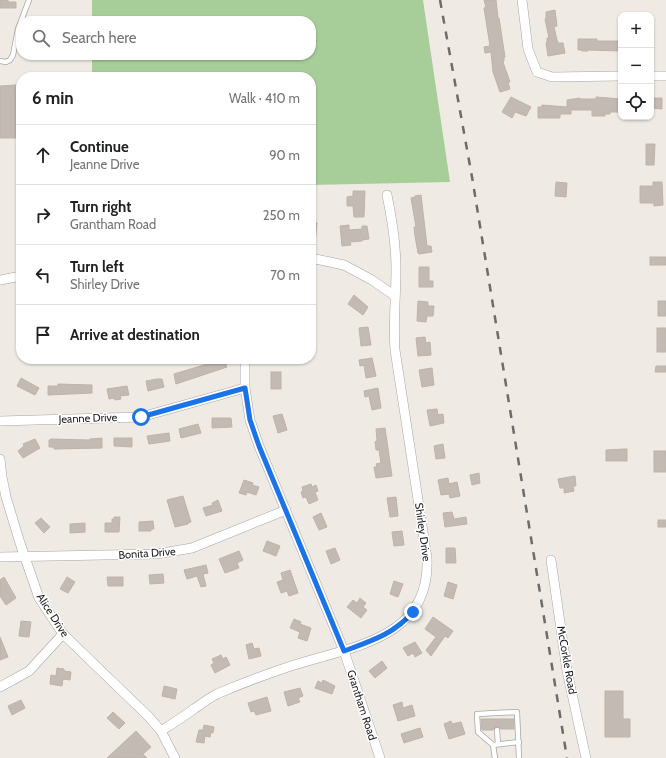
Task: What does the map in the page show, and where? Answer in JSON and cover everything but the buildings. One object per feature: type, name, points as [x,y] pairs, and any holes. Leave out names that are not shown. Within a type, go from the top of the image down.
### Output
[{"type":"street","points":[[522,0],[528,49],[537,72],[552,77],[618,76]]},
{"type":"street","points":[[654,76],[666,76]]},
{"type":"street","name":"Shirley Drive","points":[[161,731],[215,695],[288,667],[344,651],[384,635],[403,622],[413,612],[418,602],[425,585],[428,567],[427,550],[396,359],[393,332],[395,254],[393,228],[387,195]]},
{"type":"street","points":[[316,259],[344,265],[372,280],[395,296]]},
{"type":"street","points":[[0,280],[16,277]]},
{"type":"street","name":"Grantham Road","points":[[245,364],[245,388],[250,420],[259,446],[344,651],[380,758]]},
{"type":"street","name":"Jeanne Drive","points":[[0,421],[141,417],[245,388]]},
{"type":"street","name":"Alice Drive","points":[[0,459],[5,491],[39,598],[63,634],[149,717],[161,731],[176,758]]},
{"type":"street","name":"Bonita Drive","points":[[0,557],[156,554],[192,548],[286,510]]},
{"type":"street","name":"McCorkle Road","points":[[551,560],[567,671],[586,758]]},
{"type":"street","points":[[0,687],[29,671],[63,634]]},
{"type":"lane","points":[[23,16],[29,0]]},
{"type":"lane","points":[[0,62],[10,60],[13,55],[16,39]]},
{"type":"lane","points":[[518,742],[495,744],[478,732],[477,714],[518,712],[519,758]]},
{"type":"lane","points":[[496,713],[497,719]]},
{"type":"lane","points":[[495,758],[497,730]]},
{"type":"green space","points":[[92,0],[423,0],[450,182],[316,185],[316,72],[92,72],[92,60],[316,60],[316,16],[92,16]]},
{"type":"railway","points":[[440,0],[472,177],[567,758]]},
{"type":"route","points":[[141,417],[245,388],[250,420],[259,446],[344,651],[384,635],[397,627],[413,612]]}]
